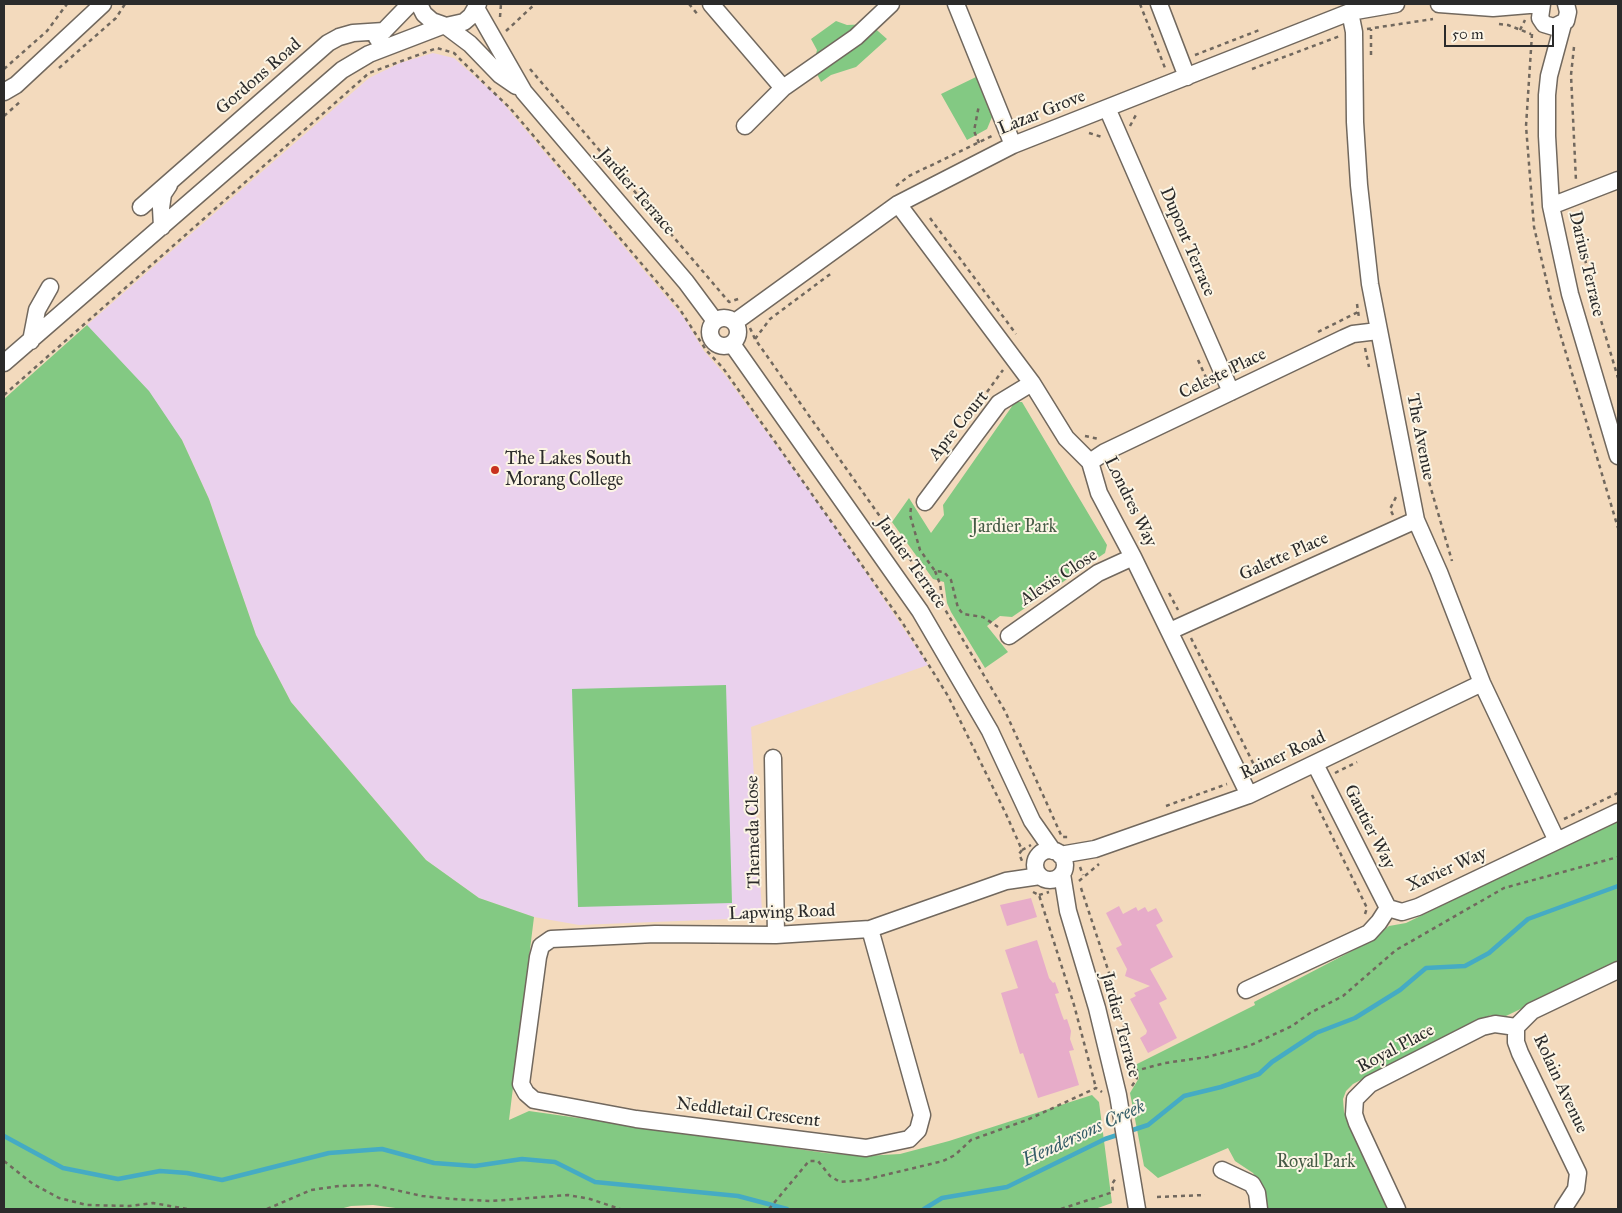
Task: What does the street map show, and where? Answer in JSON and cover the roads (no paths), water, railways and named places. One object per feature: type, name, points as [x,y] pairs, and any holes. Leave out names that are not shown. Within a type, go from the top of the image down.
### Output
[{"type":"street","points":[[4,92],[16,85],[103,4]]},
{"type":"street","points":[[4,363],[342,70],[410,4]]},
{"type":"street","name":"Jardier Terrace","points":[[419,4],[424,14],[432,22],[444,26],[470,44],[500,75],[524,92]]},
{"type":"street","points":[[711,4],[783,88]]},
{"type":"street","points":[[745,126],[783,88],[856,37],[891,4]]},
{"type":"street","points":[[956,4],[1013,145]]},
{"type":"street","points":[[1159,4],[1187,77]]},
{"type":"street","name":"Lazar Grove","points":[[735,322],[898,204],[1013,145],[1350,12],[1396,4]]},
{"type":"street","points":[[1492,16],[1541,4]]},
{"type":"street","name":"Darius Terrace","points":[[1541,4],[1539,13],[1545,28],[1549,76],[1547,136],[1551,206],[1570,294],[1618,456]]},
{"type":"street","name":"Darius Terrace","points":[[1549,76],[1563,24],[1568,16],[1566,4]]},
{"type":"street","points":[[342,70],[369,54],[444,26],[464,22],[477,5]]},
{"type":"street","name":"Jardier Terrace","points":[[477,5],[524,92],[686,282],[715,321]]},
{"type":"street","name":"The Avenue","points":[[1350,12],[1354,32],[1355,122],[1359,184],[1378,331],[1406,461],[1416,520],[1439,572],[1482,683],[1557,822],[1557,841]]},
{"type":"street","points":[[1438,12],[1492,16],[1545,28],[1563,24]]},
{"type":"street","name":"Gordons Road","points":[[141,207],[328,43],[353,33],[384,31]]},
{"type":"street","name":"Dupont Terrace","points":[[1107,108],[1231,392]]},
{"type":"street","points":[[1551,206],[1618,180]]},
{"type":"street","name":"Gordons Road","points":[[162,227],[161,208],[163,194],[172,181]]},
{"type":"street","name":"Londres Way","points":[[898,204],[1032,382],[1066,438],[1090,462],[1099,493],[1134,557],[1246,788]]},
{"type":"street","points":[[31,341],[37,310],[50,287]]},
{"type":"street","points":[[725,318],[735,322],[738,332],[732,344],[721,345],[713,340],[710,332],[715,321],[725,318]]},
{"type":"street","name":"Celeste Place","points":[[1090,462],[1105,452],[1353,334],[1378,331]]},
{"type":"street","name":"Jardier Terrace","points":[[732,344],[920,611],[990,731],[1032,821],[1045,867],[1068,911],[1097,1008],[1119,1101],[1130,1156],[1137,1209]]},
{"type":"street","name":"Apre Court","points":[[925,502],[999,403],[1032,382]]},
{"type":"street","name":"Galette Place","points":[[1170,631],[1416,520]]},
{"type":"street","name":"Alexis Close","points":[[1009,636],[1098,573],[1134,557]]},
{"type":"street","name":"Rainer Road","points":[[1045,867],[1097,856],[1246,788],[1325,771],[1482,683]]},
{"type":"street","name":"Themeda Close","points":[[773,758],[776,935]]},
{"type":"street","name":"Gautier Way","points":[[1325,771],[1388,908]]},
{"type":"street","name":"Xavier Way","points":[[1388,908],[1402,912],[1418,907],[1618,812]]},
{"type":"street","name":"Lapwing Road","points":[[551,939],[655,934],[776,935],[870,929],[1045,867]]},
{"type":"street","points":[[1246,990],[1369,933],[1388,908]]},
{"type":"street","name":"Neddletail Crescent","points":[[551,939],[541,946],[538,957],[521,1084],[526,1093],[534,1100],[636,1118],[866,1148],[909,1139],[918,1130],[922,1115],[870,929]]},
{"type":"street","name":"Rolain Avenue","points":[[1563,1209],[1576,1189],[1578,1173],[1520,1053],[1516,1042],[1516,1027],[1532,1011],[1618,970]]},
{"type":"street","name":"Royal Place","points":[[1397,1209],[1357,1123],[1353,1104],[1358,1094],[1370,1084],[1482,1027],[1495,1024],[1516,1027]]},
{"type":"street","points":[[1222,1170],[1252,1184],[1257,1193],[1259,1209]]},
{"type":"waterway","name":"Hendersons Creek","points":[[924,1209],[942,1198],[1007,1187],[1105,1139],[1148,1125],[1184,1096],[1221,1087],[1259,1074],[1272,1062],[1316,1033],[1355,1018],[1400,990],[1426,968],[1465,966],[1489,953],[1528,919],[1618,886]]},
{"type":"waterway","points":[[4,1136],[63,1168],[118,1179],[160,1171],[187,1173],[222,1180],[329,1153],[382,1149],[434,1163],[475,1166],[522,1159],[555,1162],[595,1182],[738,1196],[787,1209]]},
{"type":"place","name":"The Lakes South Morang College","points":[[495,470]]},
{"type":"park label","name":"Jardier Park","points":[[1014,528]]},
{"type":"park label","name":"Royal Park","points":[[1316,1163]]}]
